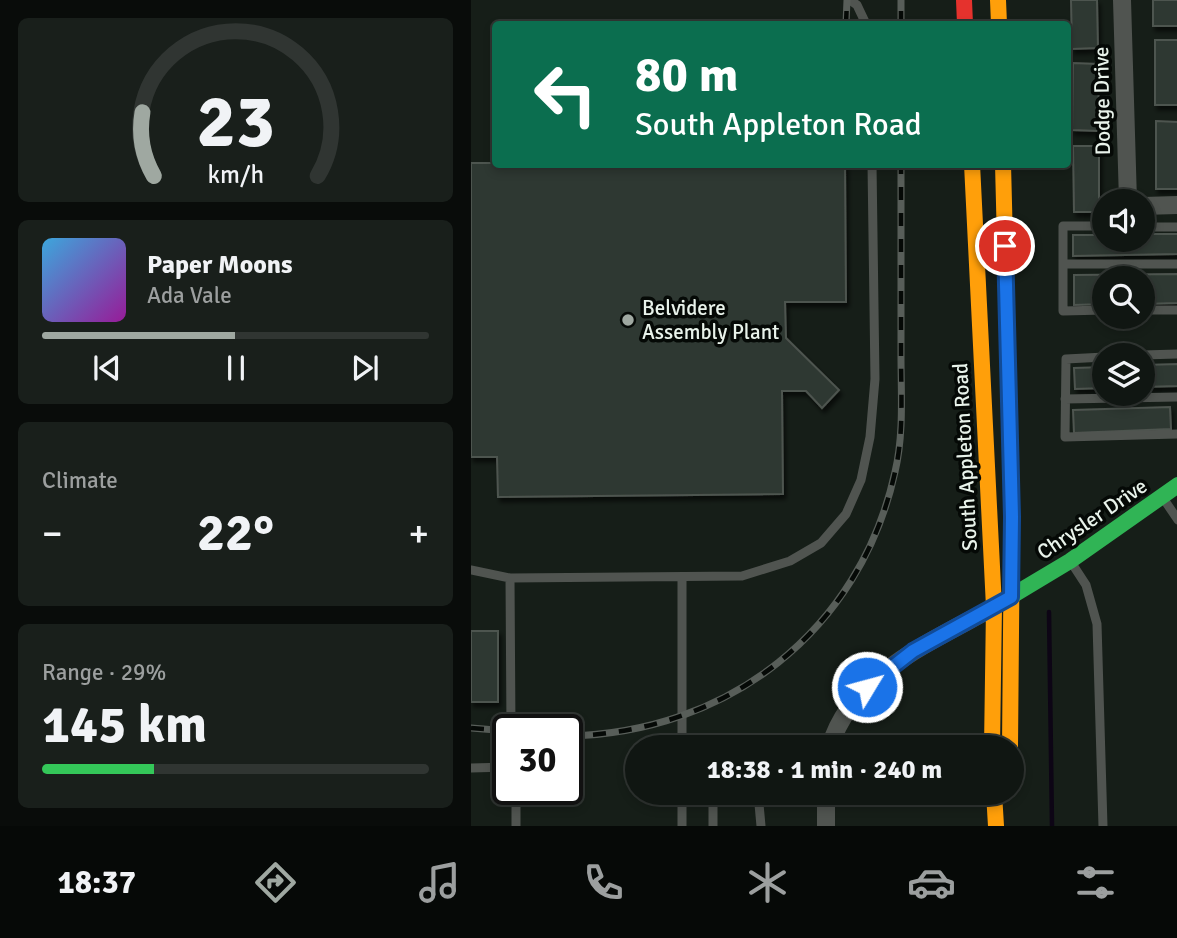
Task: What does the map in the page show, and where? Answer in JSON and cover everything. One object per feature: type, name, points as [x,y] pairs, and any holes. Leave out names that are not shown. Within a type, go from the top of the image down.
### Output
[{"type":"main road","points":[[964,0],[965,21]]},
{"type":"main road","points":[[998,0],[999,21]]},
{"type":"main road","name":"South Appleton Road","points":[[972,168],[994,607],[992,735]]},
{"type":"main road","name":"South Appleton Road","points":[[1003,168],[1012,517],[1010,735]]},
{"type":"main road","name":"Chrysler Drive","points":[[994,607],[1070,561],[1177,485]]},
{"type":"main road","points":[[995,805],[996,826]]},
{"type":"main road","points":[[1006,826],[1007,805]]},
{"type":"street","name":"Dodge Drive","points":[[1122,0],[1128,189]]},
{"type":"street","points":[[1155,206],[1177,205]]},
{"type":"street","points":[[834,735],[849,707],[867,687],[913,651],[994,607]]},
{"type":"street","points":[[826,805],[826,826]]},
{"type":"lane","points":[[850,0],[857,5],[865,21]]},
{"type":"lane","points":[[471,570],[510,579],[742,576],[790,561],[821,543],[846,514],[861,480],[870,437],[875,379],[872,168]]},
{"type":"lane","points":[[1092,226],[1063,226],[1063,311],[1092,310]]},
{"type":"lane","points":[[1155,227],[1177,227]]},
{"type":"lane","points":[[1063,264],[1177,264]]},
{"type":"lane","points":[[1155,310],[1177,310]]},
{"type":"lane","points":[[1155,355],[1177,354]]},
{"type":"lane","points":[[1092,358],[1065,359],[1065,437],[1177,434]]},
{"type":"lane","points":[[1065,398],[1177,397]]},
{"type":"lane","points":[[1162,496],[1177,520]]},
{"type":"lane","points":[[1070,561],[1086,585],[1097,624],[1103,826]]},
{"type":"lane","points":[[682,577],[682,735]]},
{"type":"lane","points":[[510,579],[511,714]]},
{"type":"lane","points":[[471,768],[492,767]]},
{"type":"lane","points":[[516,805],[517,826]]},
{"type":"lane","points":[[682,805],[682,826]]},
{"type":"lane","points":[[713,805],[713,826]]},
{"type":"lane","points":[[759,805],[761,826]]},
{"type":"building","points":[[1071,0],[1097,0],[1098,48],[1072,49]]},
{"type":"building","points":[[1153,0],[1178,0],[1178,26],[1153,26]]},
{"type":"building","points":[[1155,40],[1178,40],[1178,105],[1155,105]]},
{"type":"building","points":[[1073,63],[1099,64],[1098,131],[1072,130]]},
{"type":"building","points":[[1156,121],[1178,122],[1178,189],[1156,189]]},
{"type":"building","points":[[1073,146],[1099,146],[1099,189],[1092,189],[1092,212],[1074,212]]},
{"type":"building","name":"Belvidere Assembly Plant","points":[[471,163],[492,163],[492,168],[845,168],[846,302],[785,302],[786,338],[839,390],[822,408],[806,391],[782,391],[783,494],[498,497],[497,457],[471,457]]},
{"type":"building","points":[[1155,234],[1178,234],[1178,254],[1073,256],[1073,235],[1092,235],[1092,252],[1155,252]]},
{"type":"building","points":[[1155,274],[1178,274],[1178,303],[1155,304]]},
{"type":"building","points":[[1074,275],[1092,275],[1092,304],[1074,305]]},
{"type":"building","points":[[1178,364],[1178,386],[1155,387],[1155,365]]},
{"type":"building","points":[[1092,367],[1092,388],[1075,389],[1074,368]]},
{"type":"building","points":[[1170,407],[1171,429],[1074,433],[1073,410]]},
{"type":"building","points":[[471,631],[498,631],[498,702],[471,702]]},
{"type":"waterway","points":[[1049,612],[1052,826]]},
{"type":"railway","points":[[846,21],[847,0]]},
{"type":"railway","points":[[901,0],[901,21]]},
{"type":"railway","points":[[583,734],[626,730],[681,716],[732,693],[778,662],[818,625],[852,580],[877,529],[895,472],[900,443],[901,168]]},
{"type":"railway","points":[[471,728],[492,730]]},
{"type":"traffic: fast","points":[[1000,603],[1070,561],[1178,485]]},
{"type":"traffic: slow","points":[[998,0],[999,21]]},
{"type":"traffic: slow","points":[[972,168],[994,607],[992,735]]},
{"type":"traffic: slow","points":[[1003,168],[1012,517],[1010,735]]},
{"type":"traffic: slow","points":[[995,805],[996,826]]},
{"type":"traffic: jam","points":[[964,0],[965,21]]},
{"type":"place","name":"Belvidere Assembly Plant","points":[[628,320]]},
{"type":"route","points":[[867,687],[913,651],[1011,597],[1012,517],[1005,246]]}]
